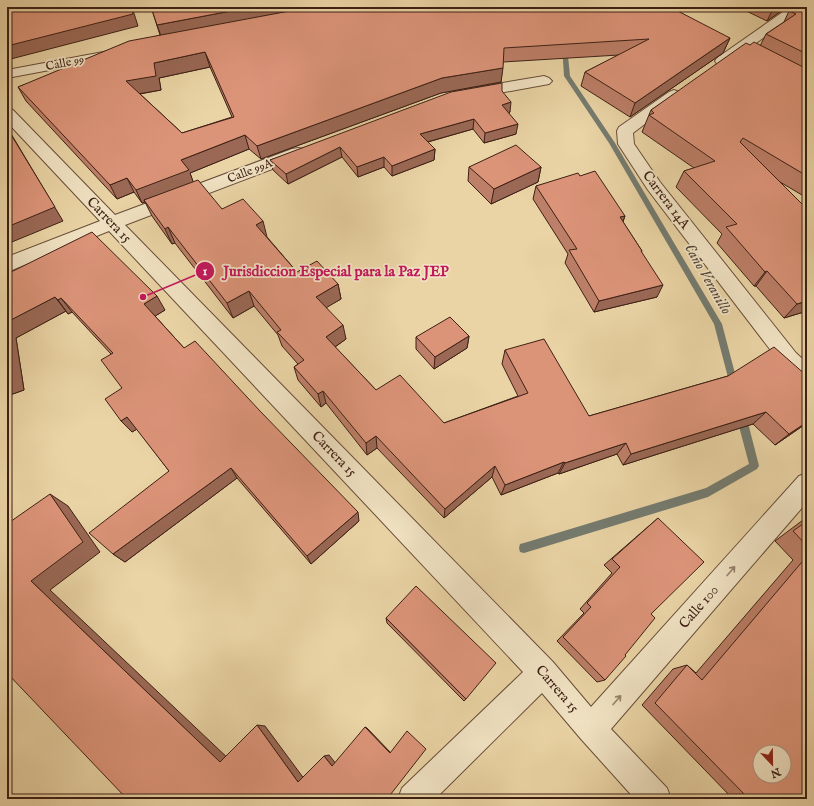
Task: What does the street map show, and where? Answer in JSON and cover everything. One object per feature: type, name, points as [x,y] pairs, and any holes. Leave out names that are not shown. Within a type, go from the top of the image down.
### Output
[{"type":"street","points":[[708,71],[733,45],[799,7]]},
{"type":"street","points":[[733,45],[753,55]]},
{"type":"street","name":"Calle 99","points":[[7,74],[124,52]]},
{"type":"street","points":[[454,96],[544,81]]},
{"type":"street","name":"Carrera 14A","points":[[689,85],[625,131],[626,144],[654,186],[789,359],[807,377]]},
{"type":"street","name":"Carrera 15","points":[[7,113],[543,672],[591,729],[656,799]]},
{"type":"street","name":"Calle 99A","points":[[7,265],[112,223],[312,147]]},
{"type":"street","name":"Calle 100","points":[[591,729],[807,484]]},
{"type":"street","points":[[413,799],[543,672]]},
{"type":"building","points":[[7,7],[131,7],[133,14],[7,46]]},
{"type":"building","points":[[151,7],[252,7],[157,25]]},
{"type":"building","points":[[311,7],[670,7],[730,38],[635,103],[585,72],[649,39],[504,48],[503,68],[442,78],[257,146],[245,135],[181,160],[189,170],[136,190],[127,178],[110,185],[18,87],[129,41]],"holes":[[[205,52],[234,117],[182,133],[126,81],[156,76],[154,63]]]},
{"type":"building","points":[[795,7],[807,7],[807,54],[766,34],[796,14],[789,11]]},
{"type":"building","points":[[754,42],[807,69],[807,176],[743,138],[740,142],[807,209],[807,301],[797,304],[767,271],[765,272],[726,227],[737,224],[684,171],[715,161],[649,115],[654,113],[651,110],[746,43],[750,45]]},
{"type":"building","points":[[502,83],[502,91],[511,102],[502,105],[518,124],[485,133],[474,119],[420,134],[435,149],[392,166],[384,157],[357,167],[340,147],[286,174],[270,160],[451,92]]},
{"type":"building","points":[[7,128],[55,207],[7,227]]},
{"type":"building","points":[[516,145],[541,167],[494,189],[469,167]]},
{"type":"building","points":[[595,171],[625,216],[620,217],[663,285],[599,301],[569,250],[577,249],[536,186],[578,173],[580,176]]},
{"type":"building","points":[[198,180],[222,209],[243,199],[263,221],[256,225],[297,272],[317,261],[338,284],[316,297],[343,325],[326,337],[376,390],[400,375],[444,423],[528,393],[505,350],[544,339],[589,416],[728,376],[774,347],[807,376],[807,422],[789,434],[766,412],[631,454],[626,443],[565,463],[564,462],[505,485],[495,466],[445,509],[376,436],[366,443],[323,391],[318,394],[294,367],[304,360],[277,332],[281,330],[249,291],[227,303],[168,227],[165,229],[144,200]]},
{"type":"building","points":[[92,232],[157,296],[144,304],[184,348],[195,341],[260,411],[358,512],[307,556],[231,468],[113,554],[89,533],[169,471],[127,417],[121,421],[105,399],[122,388],[101,360],[113,353],[61,298],[58,300],[55,297],[7,322],[7,274]]},
{"type":"building","points":[[450,317],[469,336],[435,357],[416,337]]},
{"type":"building","points":[[7,352],[11,378],[7,379]]},
{"type":"building","points":[[50,494],[83,542],[31,581],[220,762],[257,725],[298,782],[324,756],[332,766],[365,727],[390,753],[407,731],[426,749],[387,799],[127,799],[7,673],[7,524]]},
{"type":"building","points":[[658,518],[704,562],[651,614],[655,618],[625,655],[626,656],[605,680],[563,637],[591,607],[587,603],[620,567],[612,559]]},
{"type":"building","points":[[807,521],[807,546],[793,531]]},
{"type":"building","points":[[807,556],[807,799],[749,799],[655,703],[687,665],[702,680]]},
{"type":"building","points":[[416,586],[496,663],[466,699],[386,618]]},
{"type":"waterway","name":"Caño Veranillo","points":[[564,46],[567,76],[612,143],[718,324],[734,385]]},
{"type":"waterway","name":"Caño Veranillo","points":[[524,548],[708,492],[754,466],[741,415]]},
{"type":"place","name":"Jurisdiccion Especial para la Paz JEP","points":[[143,297]]}]
